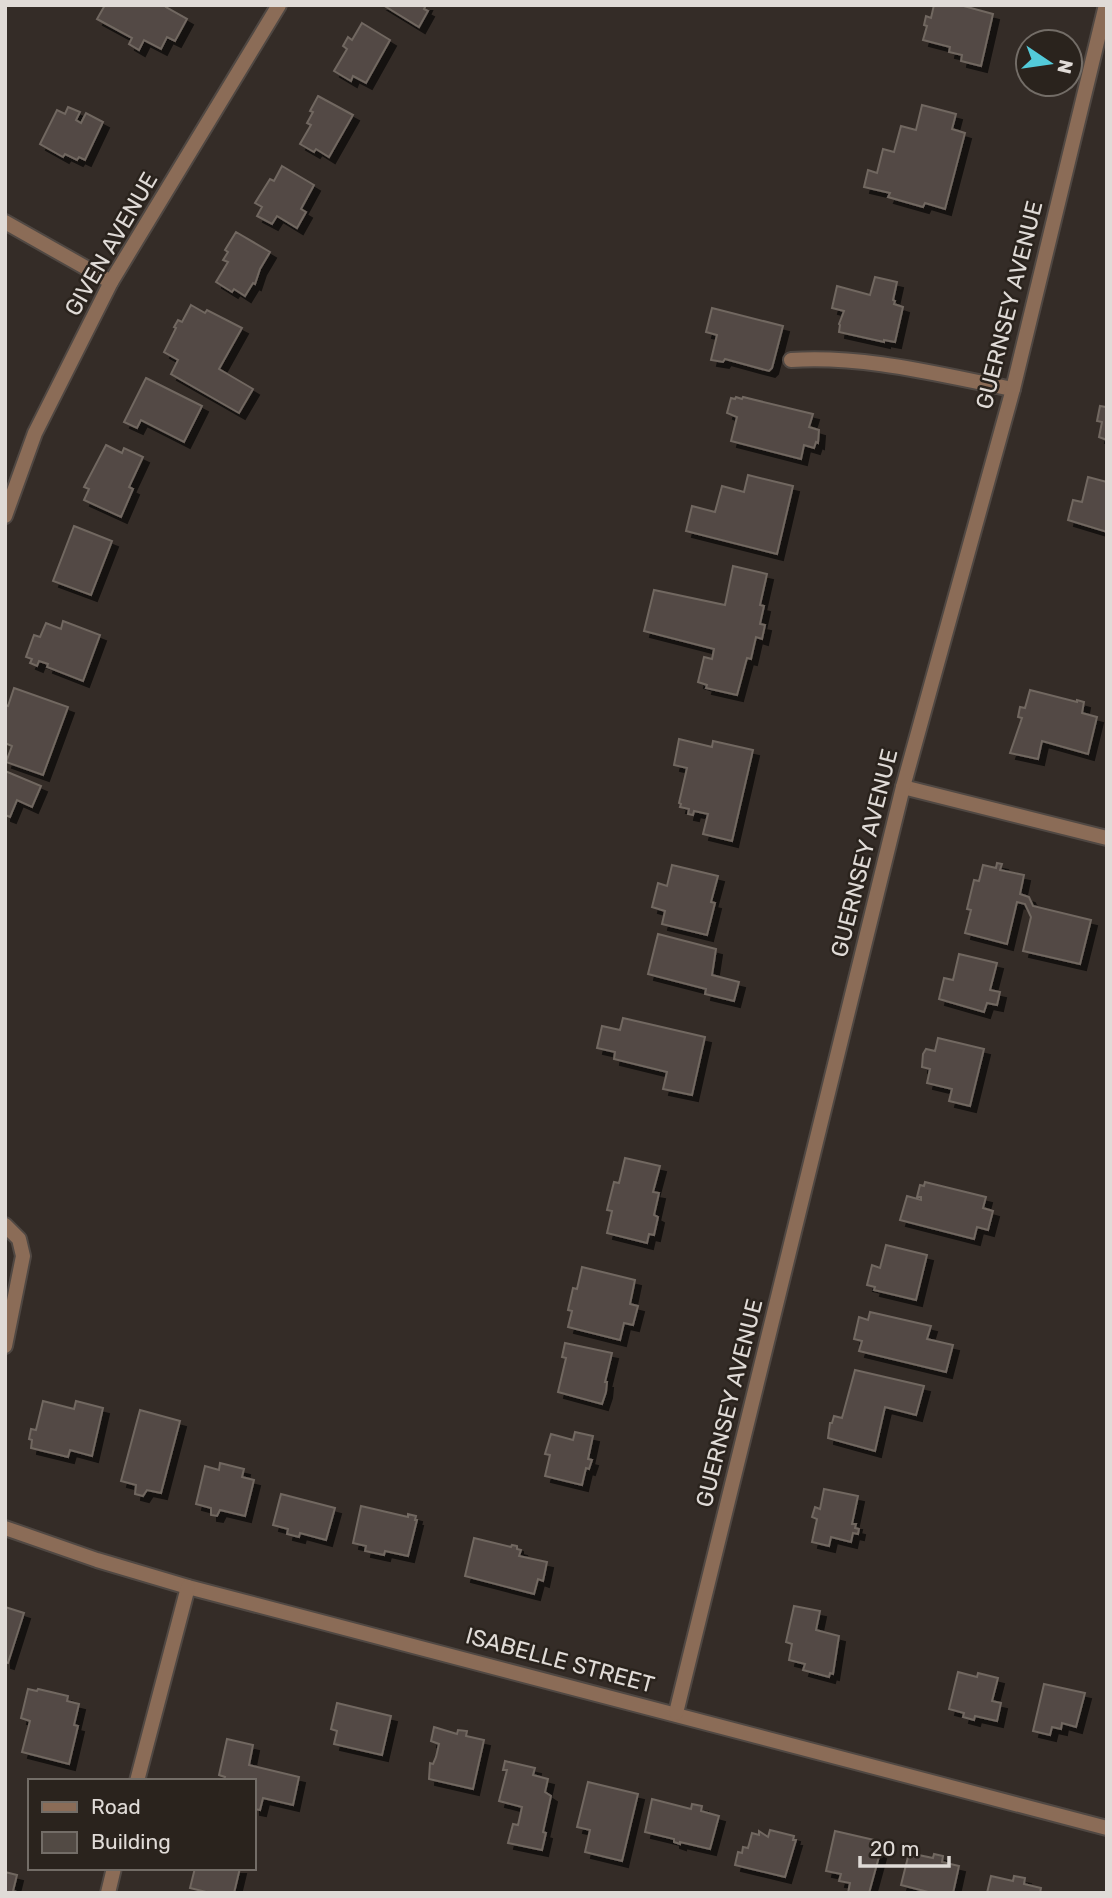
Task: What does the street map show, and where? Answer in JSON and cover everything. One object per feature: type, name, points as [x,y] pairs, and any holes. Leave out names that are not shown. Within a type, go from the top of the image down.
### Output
[{"type":"street","name":"GIVEN AVENUE","points":[[5,516],[35,433],[111,282],[279,5]]},
{"type":"street","name":"GUERNSEY AVENUE","points":[[676,1713],[903,787],[1013,389],[1106,5]]},
{"type":"street","points":[[5,222],[111,282]]},
{"type":"street","points":[[791,360],[823,358],[1013,389]]},
{"type":"street","points":[[903,787],[1107,838]]},
{"type":"street","points":[[5,1224],[19,1239],[23,1256],[5,1346]]},
{"type":"street","name":"ISABELLE STREET","points":[[5,1528],[86,1557],[188,1587],[1107,1828]]},
{"type":"street","points":[[138,1779],[188,1587]]},
{"type":"street","points":[[108,1893],[114,1870]]},
{"type":"building","points":[[105,5],[167,5],[166,7],[187,19],[175,41],[167,37],[161,49],[144,40],[139,50],[129,44],[132,38],[97,19]]},
{"type":"building","points":[[383,5],[426,5],[424,9],[428,11],[419,27]]},
{"type":"building","points":[[934,5],[960,5],[993,14],[981,66],[961,61],[962,55],[949,52],[950,47],[923,40],[927,26],[924,25],[926,16],[931,18]]},
{"type":"building","points":[[362,23],[390,40],[366,83],[353,76],[351,81],[334,71],[347,49],[343,46],[348,37],[352,40]]},
{"type":"building","points":[[318,96],[353,115],[329,157],[300,144],[311,125],[307,123]]},
{"type":"building","points":[[922,105],[956,114],[952,129],[965,133],[945,209],[925,203],[923,207],[888,197],[890,193],[864,187],[868,170],[877,173],[883,149],[894,152],[901,126],[916,130]]},
{"type":"building","points":[[68,107],[80,112],[76,120],[81,123],[86,113],[103,122],[85,160],[79,157],[77,160],[65,154],[63,157],[40,144],[57,110],[65,114]]},
{"type":"building","points":[[282,166],[314,185],[301,209],[306,212],[297,228],[277,216],[272,224],[257,216],[262,207],[255,203],[270,179],[274,181]]},
{"type":"building","points":[[236,232],[270,252],[255,284],[253,283],[245,296],[216,282],[228,262],[223,260],[228,252],[225,250]]},
{"type":"building","points":[[875,277],[897,282],[893,300],[894,304],[903,307],[895,342],[839,332],[844,311],[832,308],[837,286],[870,295]]},
{"type":"building","points":[[191,305],[242,328],[219,369],[253,389],[239,413],[171,374],[178,360],[164,352],[178,320],[182,322]]},
{"type":"building","points":[[712,308],[783,326],[769,371],[725,359],[723,362],[711,360],[717,335],[706,332]]},
{"type":"building","points":[[146,378],[202,406],[184,442],[141,420],[137,428],[124,422]]},
{"type":"building","points":[[731,398],[813,414],[809,427],[819,430],[818,443],[816,442],[814,448],[804,445],[801,459],[731,441],[737,417],[727,413]]},
{"type":"building","points":[[1107,404],[1107,440],[1099,437],[1102,422],[1097,421],[1100,406],[1106,407]]},
{"type":"building","points":[[106,445],[122,453],[124,448],[143,457],[129,487],[133,489],[121,517],[84,500],[89,489],[84,487]]},
{"type":"building","points":[[748,475],[793,486],[777,554],[686,531],[692,506],[715,512],[722,486],[744,492]]},
{"type":"building","points":[[1088,477],[1107,482],[1107,532],[1068,520],[1073,500],[1082,502]]},
{"type":"building","points":[[74,526],[112,541],[91,595],[53,581]]},
{"type":"building","points":[[733,566],[767,574],[760,605],[764,606],[760,624],[765,625],[762,639],[756,637],[737,695],[706,688],[707,685],[698,682],[704,657],[712,659],[714,649],[644,631],[654,590],[725,605]]},
{"type":"building","points":[[63,621],[100,635],[83,681],[47,667],[48,664],[39,661],[37,666],[30,663],[32,659],[26,657],[34,635],[40,637],[46,623],[61,629]]},
{"type":"building","points":[[14,688],[68,707],[43,775],[6,762],[12,746],[5,743],[5,705],[8,706]]},
{"type":"building","points":[[1030,690],[1084,702],[1082,713],[1097,717],[1088,754],[1042,741],[1038,759],[1010,753],[1022,718],[1018,717],[1020,707],[1025,708]]},
{"type":"building","points":[[679,739],[712,747],[713,741],[753,750],[732,841],[703,834],[708,814],[694,811],[693,815],[688,814],[689,809],[680,807],[687,768],[674,765]]},
{"type":"building","points":[[5,771],[41,786],[32,807],[17,800],[10,817],[5,815]]},
{"type":"building","points":[[997,863],[1002,864],[1000,870],[1024,875],[1020,894],[1029,897],[1033,906],[1091,920],[1080,964],[1023,951],[1031,917],[1025,904],[1017,902],[1007,944],[965,933],[974,880],[979,881],[983,865],[996,868]]},
{"type":"building","points":[[672,865],[718,876],[711,902],[715,903],[707,935],[662,924],[665,911],[652,907],[658,883],[667,886]]},
{"type":"building","points":[[658,934],[716,949],[712,975],[739,982],[734,1001],[705,994],[706,989],[648,974]]},
{"type":"building","points":[[959,954],[997,963],[990,990],[1000,992],[997,1005],[987,1003],[984,1012],[939,999],[944,978],[953,980]]},
{"type":"building","points":[[623,1018],[705,1037],[692,1095],[663,1089],[667,1072],[614,1059],[615,1052],[597,1048],[602,1026],[620,1030]]},
{"type":"building","points":[[938,1038],[984,1049],[970,1106],[949,1101],[952,1089],[927,1083],[930,1069],[922,1067],[923,1054],[926,1049],[935,1051]]},
{"type":"building","points":[[625,1158],[660,1166],[653,1192],[659,1193],[654,1215],[658,1217],[654,1235],[649,1234],[647,1243],[607,1233],[612,1211],[607,1210],[614,1182],[619,1183]]},
{"type":"building","points":[[925,1182],[986,1197],[983,1208],[993,1211],[988,1230],[977,1227],[974,1239],[900,1220],[907,1196],[921,1200],[921,1197],[917,1197],[920,1185],[924,1186]]},
{"type":"building","points":[[886,1245],[927,1255],[916,1300],[874,1290],[875,1287],[867,1285],[872,1265],[880,1268]]},
{"type":"building","points":[[582,1267],[635,1280],[630,1304],[638,1306],[633,1325],[624,1323],[620,1340],[568,1327],[572,1311],[568,1310],[573,1288],[577,1289]]},
{"type":"building","points":[[870,1312],[931,1326],[927,1339],[953,1345],[946,1372],[859,1351],[862,1341],[854,1339],[859,1317],[868,1320]]},
{"type":"building","points":[[565,1343],[612,1353],[602,1404],[558,1392],[566,1358],[562,1357]]},
{"type":"building","points":[[855,1370],[924,1386],[916,1415],[885,1407],[875,1451],[828,1438],[834,1416],[842,1418]]},
{"type":"building","points":[[43,1401],[74,1409],[76,1401],[103,1408],[92,1456],[70,1450],[68,1457],[31,1448],[31,1429],[36,1430]]},
{"type":"building","points":[[140,1410],[180,1421],[161,1493],[147,1490],[143,1496],[135,1494],[136,1485],[121,1481]]},
{"type":"building","points":[[575,1432],[593,1436],[588,1459],[592,1460],[589,1469],[586,1468],[582,1485],[545,1476],[550,1455],[545,1454],[551,1434],[573,1440]]},
{"type":"building","points":[[220,1463],[244,1469],[242,1477],[254,1480],[245,1516],[220,1510],[217,1516],[211,1515],[211,1508],[196,1504],[205,1466],[219,1470]]},
{"type":"building","points":[[824,1489],[858,1496],[852,1524],[856,1524],[855,1528],[859,1529],[858,1534],[853,1533],[851,1542],[831,1537],[829,1546],[812,1542],[817,1519],[812,1517],[815,1507],[820,1509]]},
{"type":"building","points":[[281,1494],[335,1508],[326,1540],[300,1533],[299,1537],[287,1534],[288,1529],[273,1525]]},
{"type":"building","points":[[361,1506],[408,1517],[408,1514],[416,1516],[408,1556],[385,1551],[384,1555],[365,1551],[366,1546],[353,1543]]},
{"type":"building","points":[[474,1538],[517,1546],[517,1549],[521,1550],[519,1556],[547,1562],[543,1581],[538,1579],[534,1594],[465,1576]]},
{"type":"building","points":[[794,1606],[820,1611],[816,1630],[839,1636],[833,1674],[830,1673],[829,1677],[803,1670],[805,1664],[789,1660],[792,1644],[786,1642]]},
{"type":"building","points":[[5,1607],[24,1613],[8,1663],[5,1662]]},
{"type":"building","points":[[958,1672],[977,1677],[978,1673],[998,1678],[992,1701],[1001,1703],[997,1721],[975,1716],[974,1720],[963,1717],[964,1713],[949,1709]]},
{"type":"building","points":[[1044,1684],[1085,1693],[1076,1727],[1062,1723],[1061,1729],[1052,1727],[1050,1735],[1033,1731]]},
{"type":"building","points":[[28,1689],[68,1696],[67,1701],[79,1704],[74,1725],[78,1726],[69,1764],[22,1752],[30,1721],[21,1718]]},
{"type":"building","points":[[337,1703],[391,1716],[382,1755],[334,1744],[337,1731],[331,1729]]},
{"type":"building","points":[[434,1727],[457,1734],[458,1730],[467,1731],[466,1736],[484,1740],[473,1789],[429,1779],[430,1763],[433,1764],[439,1744],[431,1741]]},
{"type":"building","points":[[227,1739],[253,1745],[249,1765],[299,1777],[293,1805],[263,1798],[260,1810],[256,1809],[256,1779],[224,1779],[219,1775]]},
{"type":"building","points":[[505,1761],[535,1768],[533,1775],[548,1779],[545,1792],[551,1796],[542,1850],[508,1843],[513,1824],[518,1825],[522,1807],[499,1801],[507,1770],[503,1770]]},
{"type":"building","points":[[588,1782],[638,1794],[622,1861],[585,1852],[590,1830],[577,1827]]},
{"type":"building","points":[[652,1799],[691,1809],[692,1804],[702,1806],[701,1811],[719,1816],[710,1849],[680,1844],[674,1842],[674,1839],[645,1832]]},
{"type":"building","points":[[770,1830],[794,1836],[793,1840],[796,1840],[785,1877],[735,1865],[738,1852],[742,1853],[743,1847],[748,1848],[752,1833],[759,1835],[759,1831],[768,1837]]},
{"type":"building","points":[[835,1831],[883,1842],[869,1893],[848,1893],[850,1883],[839,1881],[841,1874],[826,1871]]},
{"type":"building","points":[[909,1853],[933,1858],[934,1854],[943,1856],[942,1862],[959,1866],[953,1893],[932,1893],[901,1885]]},
{"type":"building","points":[[194,1870],[240,1870],[234,1893],[210,1893],[190,1888]]},
{"type":"building","points":[[5,1872],[17,1875],[13,1891],[20,1893],[5,1893]]},
{"type":"building","points":[[991,1876],[1013,1881],[1014,1876],[1025,1878],[1024,1884],[1041,1888],[1040,1893],[987,1893]]}]
